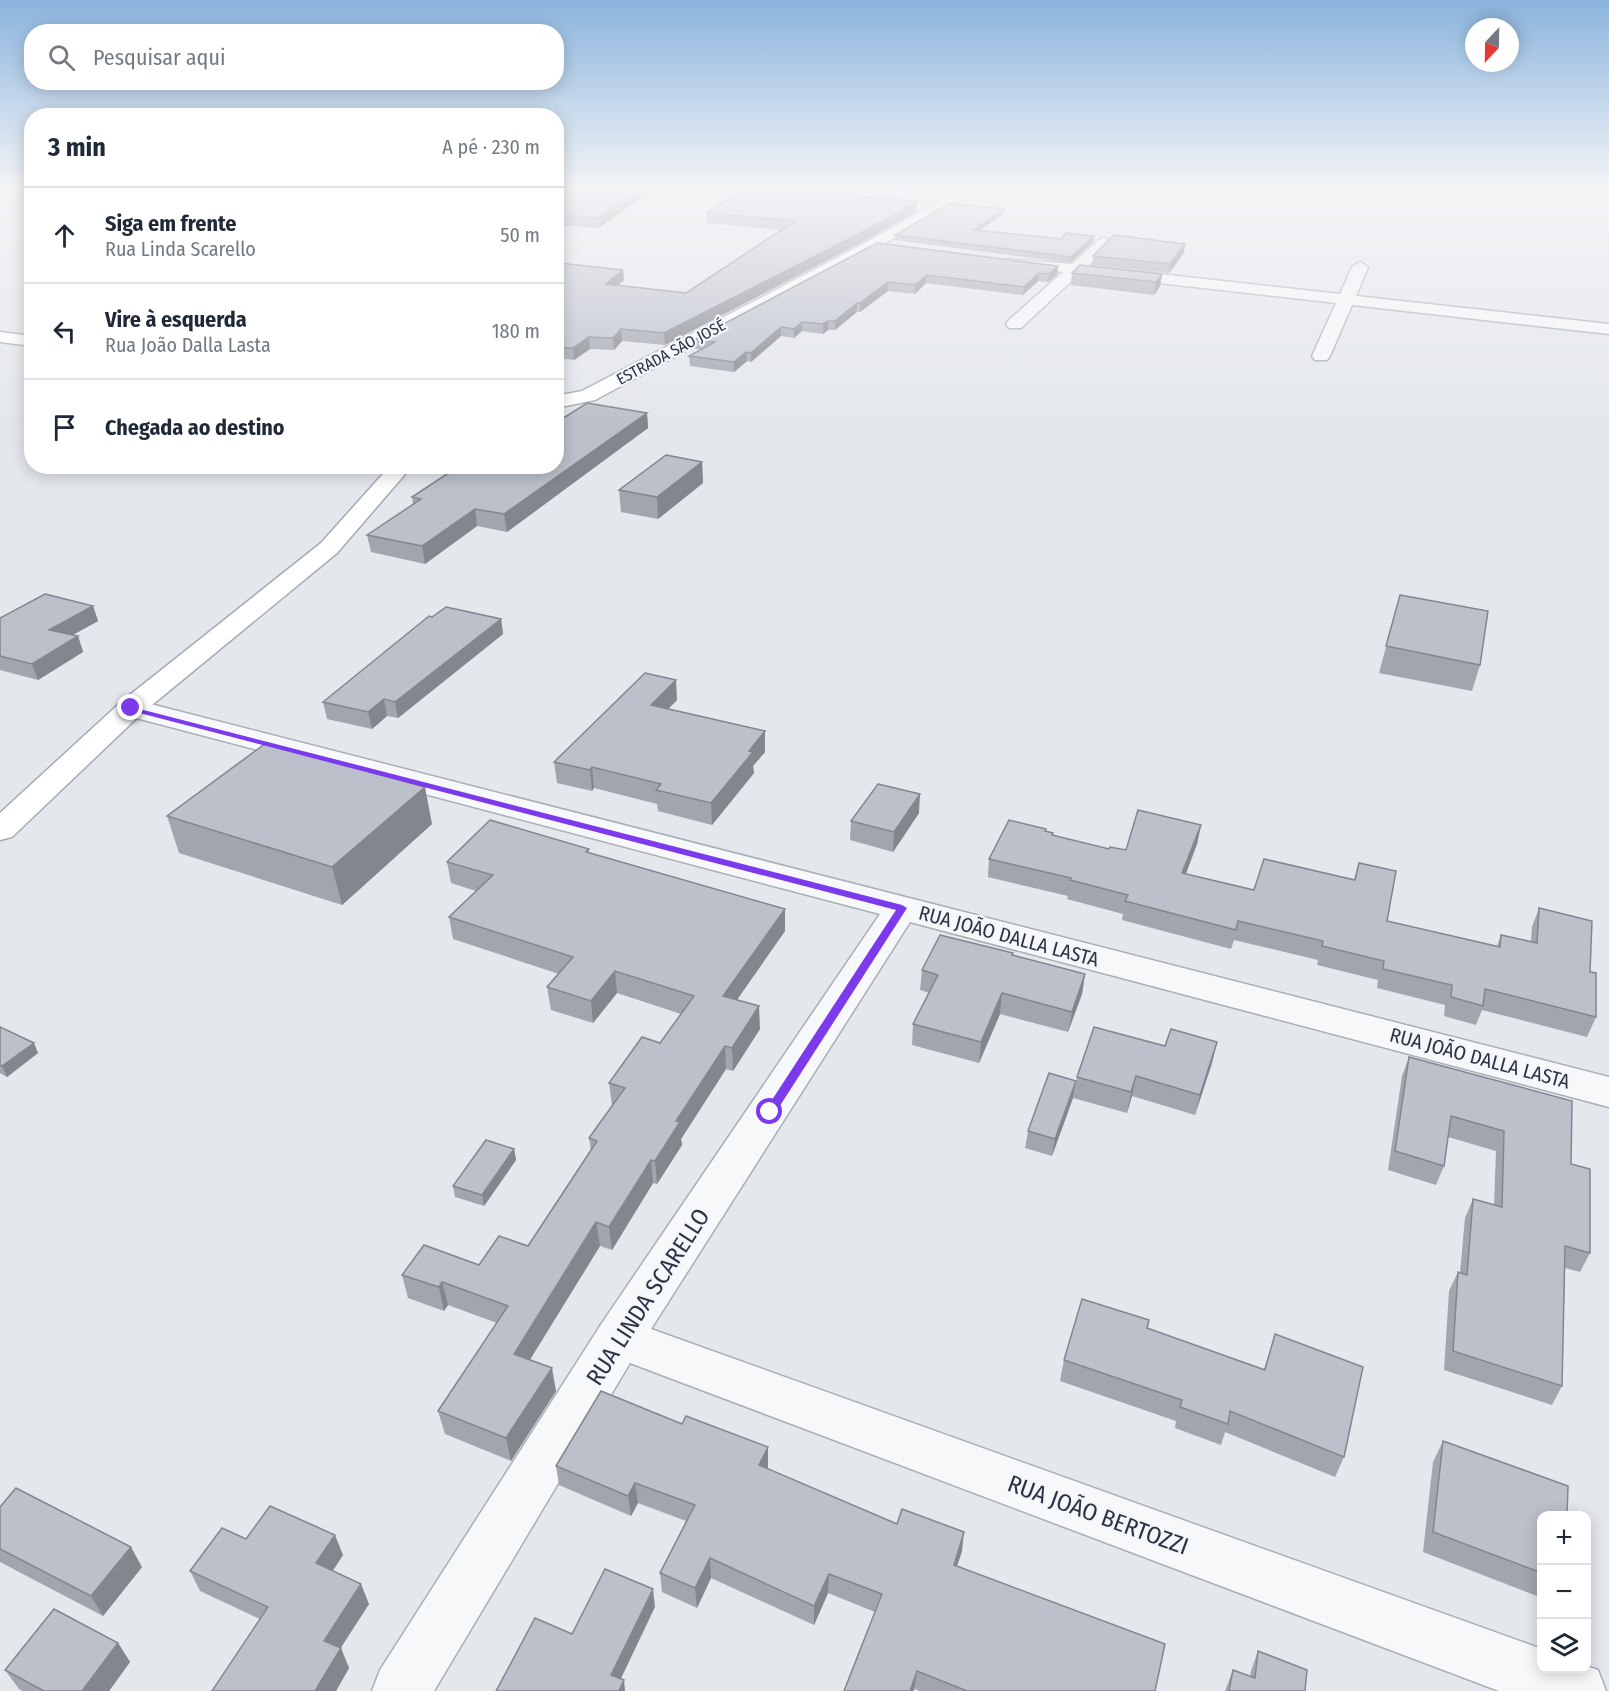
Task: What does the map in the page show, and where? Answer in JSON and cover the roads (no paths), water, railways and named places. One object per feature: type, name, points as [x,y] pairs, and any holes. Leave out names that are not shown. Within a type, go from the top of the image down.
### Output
[{"type":"street","name":"ESTRADA SÃO JOSÉ","points":[[564,400],[588,396],[831,267]]},
{"type":"street","points":[[1052,267],[1609,330]]},
{"type":"street","points":[[1016,324],[1078,267]]},
{"type":"street","points":[[1321,356],[1360,267]]},
{"type":"street","points":[[0,337],[24,339]]},
{"type":"street","points":[[0,830],[131,708],[329,548],[395,474]]},
{"type":"street","name":"RUA JOÃO DALLA LASTA","points":[[131,708],[1609,1092]]},
{"type":"street","name":"RUA LINDA SCARELLO","points":[[401,1691],[619,1338],[902,908]]},
{"type":"street","name":"RUA JOÃO BERTOZZI","points":[[619,1338],[1577,1691]]}]
